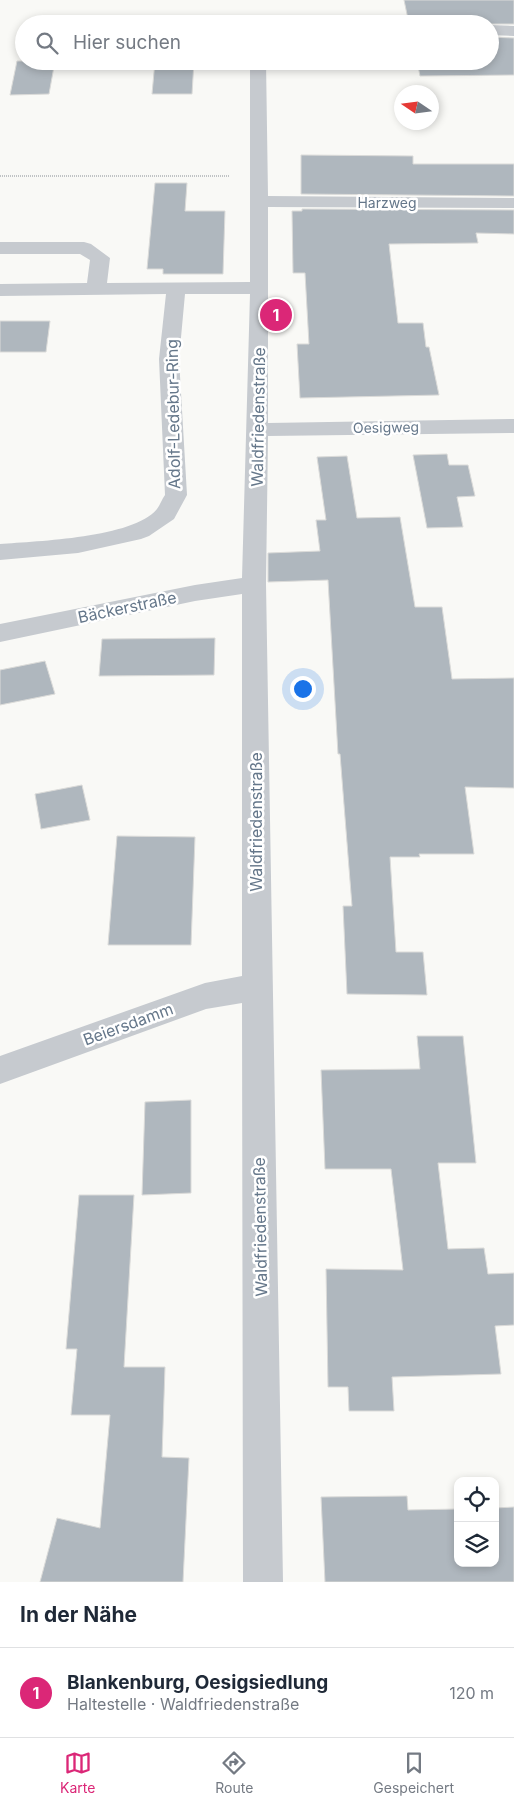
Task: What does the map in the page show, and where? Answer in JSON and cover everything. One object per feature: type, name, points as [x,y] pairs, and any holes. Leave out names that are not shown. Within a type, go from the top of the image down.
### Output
[{"type":"street","points":[[499,31],[514,32]]},
{"type":"street","name":"Waldfriedenstraße","points":[[258,70],[260,176],[259,430],[254,584],[263,1582]]},
{"type":"street","name":"Harzweg","points":[[260,201],[514,203]]},
{"type":"street","points":[[0,248],[84,248],[100,258],[96,289]]},
{"type":"street","name":"Adolf-Ledebur-Ring","points":[[0,552],[78,545],[141,531],[166,514],[176,495],[169,359],[176,288]]},
{"type":"street","points":[[0,290],[260,288]]},
{"type":"street","name":"Oesigweg","points":[[259,430],[514,426]]},
{"type":"street","name":"Bäckerstraße","points":[[0,633],[195,593],[254,584]]},
{"type":"street","name":"Beiersdamm","points":[[0,1070],[205,996],[258,987]]},
{"type":"path","points":[[0,176],[260,176]]},
{"type":"building","points":[[404,0],[514,0],[514,24],[499,24],[499,15],[407,15]]},
{"type":"building","points":[[499,37],[514,38],[514,75],[420,76],[419,70],[499,70]]},
{"type":"building","points":[[15,70],[53,70],[49,94],[10,95]]},
{"type":"building","points":[[154,70],[193,70],[192,94],[152,94]]},
{"type":"building","points":[[301,155],[413,156],[413,164],[514,164],[514,196],[301,194]]},
{"type":"building","points":[[155,183],[187,183],[185,211],[225,211],[223,274],[163,274],[163,269],[147,269]]},
{"type":"building","points":[[302,209],[514,210],[514,234],[476,233],[478,243],[389,244],[398,323],[423,323],[426,347],[429,347],[439,395],[300,398],[297,344],[309,344],[305,273],[293,273],[292,211],[302,211]]},
{"type":"building","points":[[0,321],[50,321],[46,352],[0,352]]},
{"type":"building","points":[[447,454],[449,465],[468,465],[475,496],[457,497],[463,527],[427,528],[413,455]]},
{"type":"building","points":[[347,456],[357,518],[400,517],[415,607],[442,607],[452,679],[514,678],[514,788],[465,787],[474,854],[419,854],[420,857],[390,857],[396,952],[423,952],[427,995],[347,994],[343,906],[352,906],[340,754],[338,754],[328,580],[268,582],[268,553],[320,551],[316,520],[326,520],[317,457]]},
{"type":"building","points":[[215,638],[214,675],[99,676],[102,639]]},
{"type":"building","points":[[45,661],[55,694],[0,705],[0,670]]},
{"type":"building","points":[[82,785],[90,820],[41,829],[35,794]]},
{"type":"building","points":[[117,836],[195,837],[191,945],[108,945]]},
{"type":"building","points":[[417,1036],[463,1036],[476,1163],[438,1163],[448,1249],[484,1248],[488,1274],[514,1273],[514,1325],[495,1326],[501,1374],[392,1377],[394,1411],[349,1411],[348,1387],[328,1387],[326,1269],[403,1270],[391,1169],[325,1169],[321,1070],[420,1069]]},
{"type":"building","points":[[191,1100],[191,1193],[142,1195],[145,1102]]},
{"type":"building","points":[[79,1195],[134,1195],[124,1367],[165,1367],[162,1457],[189,1458],[183,1582],[40,1582],[57,1518],[100,1528],[110,1415],[71,1415],[77,1349],[66,1349]]},
{"type":"building","points":[[407,1496],[408,1510],[454,1509],[454,1567],[499,1567],[499,1508],[514,1507],[514,1582],[325,1582],[321,1497]]},
{"type":"place","name":"Blankenburg, Oesigsiedlung","points":[[276,315]]}]
